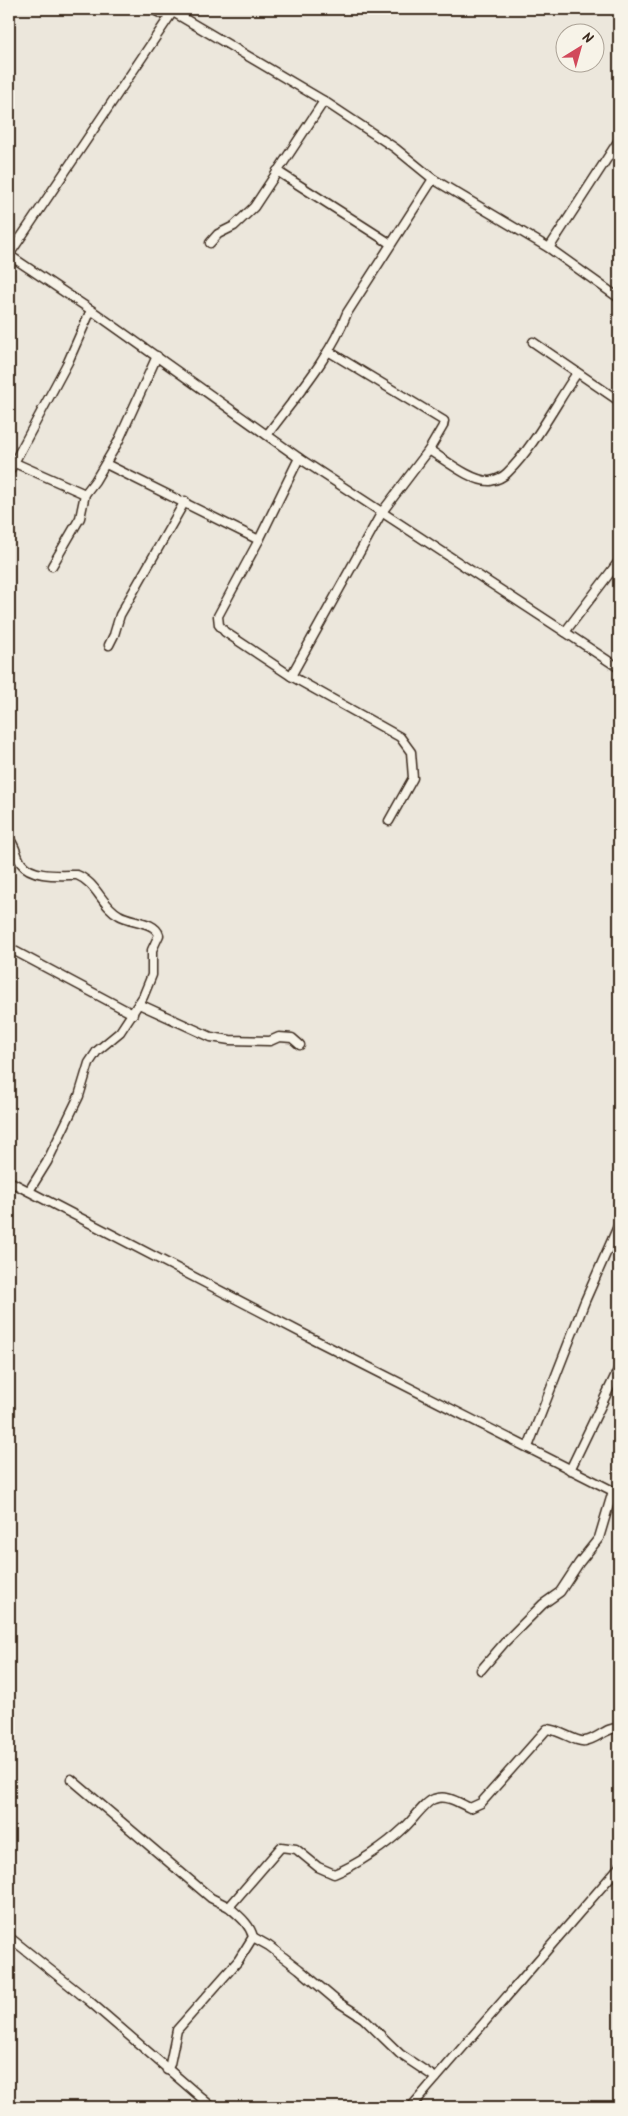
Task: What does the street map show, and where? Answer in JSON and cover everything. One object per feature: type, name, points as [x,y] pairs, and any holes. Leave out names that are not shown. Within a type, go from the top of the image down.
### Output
[{"type":"street","points":[[152,9],[162,14],[174,10],[324,100],[394,148],[433,178],[549,248],[619,298]]},
{"type":"street","points":[[174,10],[9,255],[157,356],[299,458],[619,668]]},
{"type":"street","points":[[210,243],[218,234],[234,226],[254,207],[324,100]]},
{"type":"street","points":[[549,248],[619,140]]},
{"type":"street","points":[[277,171],[391,244]]},
{"type":"street","points":[[267,435],[328,352],[341,329],[347,313],[433,178]]},
{"type":"street","points":[[9,472],[68,362],[91,310]]},
{"type":"street","points":[[533,342],[619,401]]},
{"type":"street","points":[[291,676],[382,512],[429,450],[444,421],[328,352]]},
{"type":"street","points":[[52,566],[80,518],[85,494],[106,464],[157,356]]},
{"type":"street","points":[[429,450],[476,479],[489,481],[501,478],[531,443],[577,373]]},
{"type":"street","points":[[299,458],[259,540],[218,616],[219,624],[225,632],[291,676],[400,737],[411,752],[413,778],[389,821]]},
{"type":"street","points":[[15,462],[85,494]]},
{"type":"street","points":[[106,464],[185,501],[259,540]]},
{"type":"street","points":[[109,645],[120,615],[185,501]]},
{"type":"street","points":[[566,632],[619,561]]},
{"type":"street","points":[[9,676],[9,686]]},
{"type":"street","points":[[9,839],[17,851],[21,863],[25,866],[44,874],[77,875],[82,877],[89,882],[113,912],[148,925],[159,932],[152,950],[152,975],[139,1004],[120,1032],[97,1051],[89,1063],[79,1096],[47,1162],[28,1191]]},
{"type":"street","points":[[9,948],[133,1014]]},
{"type":"street","points":[[139,1004],[211,1037],[230,1040],[270,1041],[279,1037],[292,1038],[300,1045]]},
{"type":"street","points":[[9,1182],[616,1493],[599,1538],[579,1563],[560,1592],[543,1604],[505,1642],[481,1670]]},
{"type":"street","points":[[528,1447],[585,1301],[619,1224]]},
{"type":"street","points":[[570,1470],[619,1368]]},
{"type":"street","points":[[229,1907],[281,1847],[296,1849],[318,1867],[334,1874],[349,1868],[402,1830],[432,1799],[454,1800],[470,1808],[481,1803],[547,1729],[557,1730],[577,1740],[585,1741],[613,1728],[619,1728]]},
{"type":"street","points":[[71,1779],[212,1898],[229,1907],[246,1922],[251,1930],[253,1937],[238,1961],[177,2030],[167,2070]]},
{"type":"street","points":[[412,2107],[619,1867]]},
{"type":"street","points":[[9,1937],[88,2000],[212,2107]]},
{"type":"street","points":[[253,1937],[269,1946],[338,2002],[364,2018],[400,2054],[436,2078]]}]
